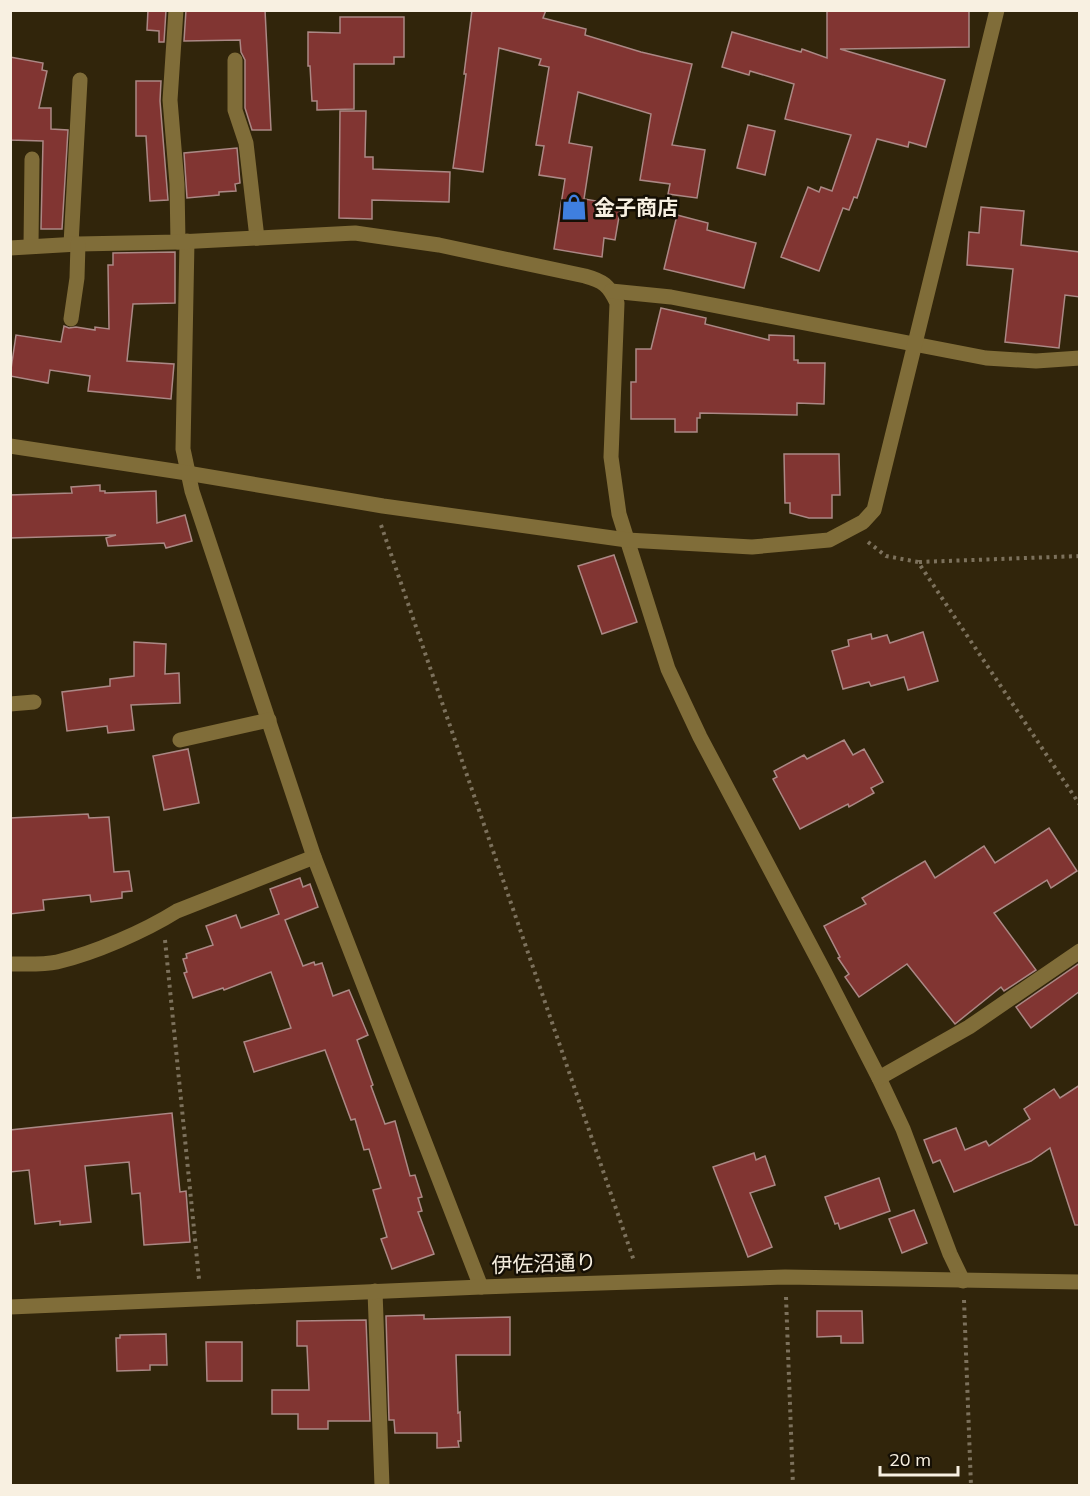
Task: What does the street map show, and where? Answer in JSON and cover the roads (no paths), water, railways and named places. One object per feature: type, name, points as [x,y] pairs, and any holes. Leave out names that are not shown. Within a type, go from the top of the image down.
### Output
[{"type":"street","points":[[176,10],[171,100],[182,242],[183,449],[187,473],[314,858],[481,1287]]},
{"type":"street","points":[[10,446],[383,506],[627,540],[752,547],[829,540],[863,522],[874,510],[997,10]]},
{"type":"street","points":[[235,60],[235,110],[246,143],[256,238]]},
{"type":"street","points":[[71,319],[77,278],[75,244],[80,80]]},
{"type":"street","points":[[31,246],[32,159]]},
{"type":"street","points":[[10,248],[355,233],[439,245],[585,276],[601,281],[611,291],[616,303],[610,457],[619,514],[668,669],[700,737],[879,1078],[903,1129],[950,1254],[963,1281]]},
{"type":"street","points":[[611,291],[671,297],[986,358],[1036,361],[1080,358]]},
{"type":"street","points":[[10,704],[34,702]]},
{"type":"street","points":[[180,740],[268,720]]},
{"type":"street","points":[[10,964],[56,962],[98,948],[159,922],[177,911],[314,858]]},
{"type":"street","points":[[879,1078],[969,1027],[1080,951]]},
{"type":"street","name":"伊佐沼通り","points":[[10,1307],[785,1277],[1080,1282]]},
{"type":"street","points":[[375,1292],[382,1485]]},
{"type":"place","name":"金子商店","points":[[574,207]]}]
